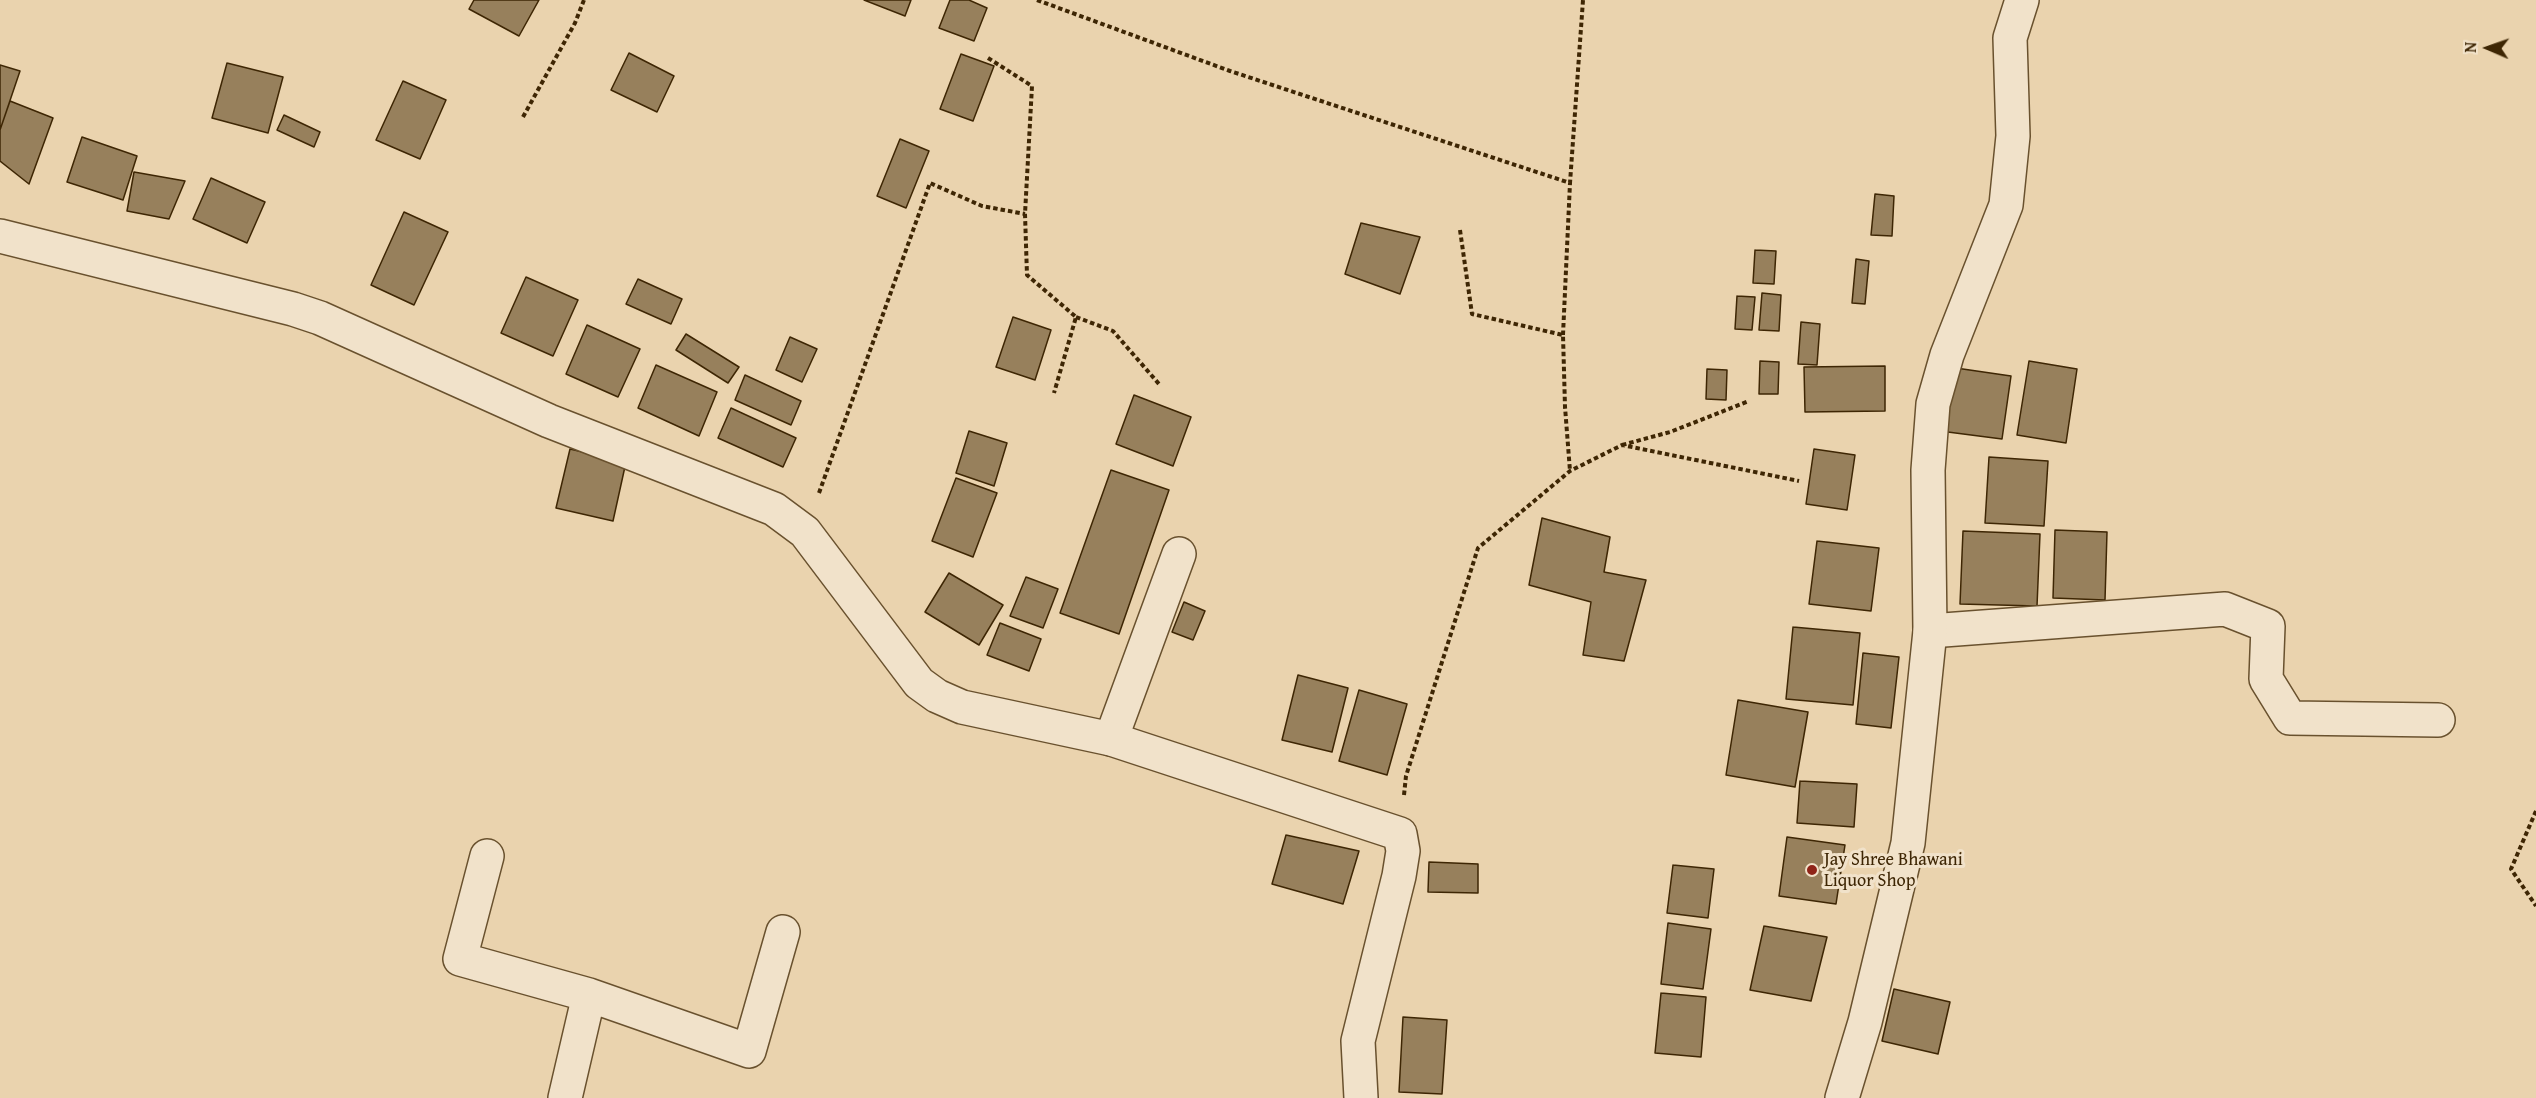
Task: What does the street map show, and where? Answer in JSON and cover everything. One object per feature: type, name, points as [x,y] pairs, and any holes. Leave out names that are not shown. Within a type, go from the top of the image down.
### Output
[{"type":"street","points":[[1842,1098],[1865,1022],[1908,843],[1930,631],[1928,470],[1933,404],[1947,354],[2006,205],[2013,136],[2010,38],[2022,0]]},
{"type":"street","points":[[0,236],[320,318],[549,421],[774,509],[805,532],[919,683],[937,696],[962,707],[1111,739],[1400,834],[1403,851],[1399,876],[1358,1041],[1361,1098]]},
{"type":"street","points":[[1111,739],[1179,554]]},
{"type":"street","points":[[1930,631],[2226,609],[2268,626],[2266,679],[2290,718],[2438,720]]},
{"type":"street","points":[[487,856],[460,959],[589,995],[749,1051],[783,932]]},
{"type":"street","points":[[565,1098],[589,995]]},
{"type":"path","points":[[523,117],[584,0]]},
{"type":"path","points":[[1037,0],[1230,71],[1570,183]]},
{"type":"path","points":[[1570,471],[1563,335],[1582,0]]},
{"type":"path","points":[[988,58],[1032,86],[1024,214],[1027,276],[1076,317],[1113,331],[1159,384]]},
{"type":"path","points":[[805,532],[930,183],[982,206],[1024,214]]},
{"type":"path","points":[[1460,230],[1472,314],[1563,335]]},
{"type":"path","points":[[1054,393],[1076,317]]},
{"type":"path","points":[[1400,834],[1406,776],[1478,548],[1570,471],[1622,445],[1670,432],[1749,401]]},
{"type":"path","points":[[1622,445],[1799,481]]},
{"type":"path","points":[[2536,811],[2511,869],[2536,906]]},
{"type":"building","points":[[474,0],[539,0],[519,36],[469,9]]},
{"type":"building","points":[[864,0],[911,0],[905,16]]},
{"type":"building","points":[[950,0],[969,0],[987,8],[974,41],[939,28]]},
{"type":"building","points":[[629,53],[674,76],[657,112],[611,90]]},
{"type":"building","points":[[961,54],[994,66],[973,121],[940,109]]},
{"type":"building","points":[[227,63],[283,77],[268,133],[212,118]]},
{"type":"building","points":[[0,65],[20,71],[0,130]]},
{"type":"building","points":[[403,81],[446,100],[420,159],[376,140]]},
{"type":"building","points":[[10,101],[53,118],[29,184],[0,161],[0,130]]},
{"type":"building","points":[[284,115],[320,132],[314,147],[277,130]]},
{"type":"building","points":[[82,137],[137,156],[123,200],[67,182]]},
{"type":"building","points":[[900,139],[929,151],[906,208],[877,196]]},
{"type":"building","points":[[134,172],[185,181],[169,219],[127,211]]},
{"type":"building","points":[[211,178],[265,202],[247,243],[193,219]]},
{"type":"building","points":[[1875,194],[1894,196],[1892,236],[1871,235]]},
{"type":"building","points":[[404,212],[448,232],[414,305],[371,285]]},
{"type":"building","points":[[1361,223],[1420,237],[1400,294],[1345,274]]},
{"type":"building","points":[[1755,250],[1776,251],[1774,284],[1753,283]]},
{"type":"building","points":[[1856,259],[1869,261],[1865,304],[1852,303]]},
{"type":"building","points":[[526,277],[578,300],[553,356],[501,333]]},
{"type":"building","points":[[638,279],[682,299],[671,324],[626,304]]},
{"type":"building","points":[[1762,293],[1781,295],[1779,331],[1759,330]]},
{"type":"building","points":[[1737,296],[1755,297],[1752,330],[1735,329]]},
{"type":"building","points":[[1013,317],[1051,330],[1035,380],[996,367]]},
{"type":"building","points":[[1801,322],[1820,324],[1817,365],[1798,364]]},
{"type":"building","points":[[587,325],[640,349],[618,397],[566,374]]},
{"type":"building","points":[[686,334],[739,367],[728,383],[676,350]]},
{"type":"building","points":[[790,337],[817,349],[802,382],[776,370]]},
{"type":"building","points":[[1760,361],[1779,362],[1778,394],[1759,394]]},
{"type":"building","points":[[2029,361],[2077,369],[2066,443],[2017,435]]},
{"type":"building","points":[[656,365],[717,392],[699,436],[638,408]]},
{"type":"building","points":[[1885,366],[1885,411],[1805,412],[1804,367]]},
{"type":"building","points":[[1949,367],[2011,376],[2002,439],[1940,431]]},
{"type":"building","points":[[1707,369],[1727,370],[1726,400],[1706,399]]},
{"type":"building","points":[[745,375],[801,401],[791,425],[735,400]]},
{"type":"building","points":[[1134,395],[1191,417],[1173,466],[1116,444]]},
{"type":"building","points":[[731,408],[796,438],[783,467],[718,438]]},
{"type":"building","points":[[969,431],[1007,443],[994,486],[956,473]]},
{"type":"building","points":[[570,449],[626,462],[613,521],[556,508]]},
{"type":"building","points":[[1814,449],[1855,455],[1847,510],[1806,504]]},
{"type":"building","points":[[1989,457],[2048,461],[2044,526],[1985,523]]},
{"type":"building","points":[[1111,470],[1169,490],[1119,634],[1060,613]]},
{"type":"building","points":[[956,478],[997,493],[973,557],[932,541]]},
{"type":"building","points":[[1542,518],[1610,537],[1604,572],[1646,580],[1624,661],[1583,655],[1591,602],[1529,585]]},
{"type":"building","points":[[2055,530],[2107,532],[2105,600],[2053,598]]},
{"type":"building","points":[[1963,531],[2040,534],[2037,606],[1960,604]]},
{"type":"building","points":[[1817,541],[1879,548],[1871,611],[1809,604]]},
{"type":"building","points":[[949,573],[1003,605],[979,645],[925,612]]},
{"type":"building","points":[[1026,577],[1058,589],[1043,628],[1010,616]]},
{"type":"building","points":[[1184,602],[1205,611],[1193,640],[1172,632]]},
{"type":"building","points":[[1000,623],[1041,639],[1029,671],[987,655]]},
{"type":"building","points":[[1793,627],[1860,633],[1853,705],[1786,699]]},
{"type":"building","points":[[1863,653],[1899,657],[1891,728],[1856,724]]},
{"type":"building","points":[[1298,675],[1348,688],[1332,752],[1282,740]]},
{"type":"building","points":[[1359,690],[1407,704],[1387,775],[1339,761]]},
{"type":"building","points":[[1738,700],[1808,712],[1795,787],[1726,775]]},
{"type":"building","points":[[1800,781],[1857,784],[1854,827],[1797,823]]},
{"type":"building","points":[[1286,835],[1359,851],[1343,904],[1272,884]]},
{"type":"building","name":"Jay Shree Bhawani Liquor Shop","points":[[1787,837],[1845,845],[1836,904],[1779,896]]},
{"type":"building","points":[[1429,862],[1478,864],[1478,893],[1428,892]]},
{"type":"building","points":[[1673,865],[1714,869],[1708,918],[1667,913]]},
{"type":"building","points":[[1668,923],[1711,929],[1703,989],[1661,984]]},
{"type":"building","points":[[1764,926],[1827,937],[1811,1001],[1750,990]]},
{"type":"building","points":[[1894,989],[1950,1002],[1938,1054],[1882,1041]]},
{"type":"building","points":[[1661,993],[1706,997],[1701,1057],[1655,1053]]},
{"type":"building","points":[[1403,1017],[1447,1020],[1442,1094],[1399,1092]]},
{"type":"place","name":"Jay Shree Bhawani Liquor Shop","points":[[1812,870]]}]
